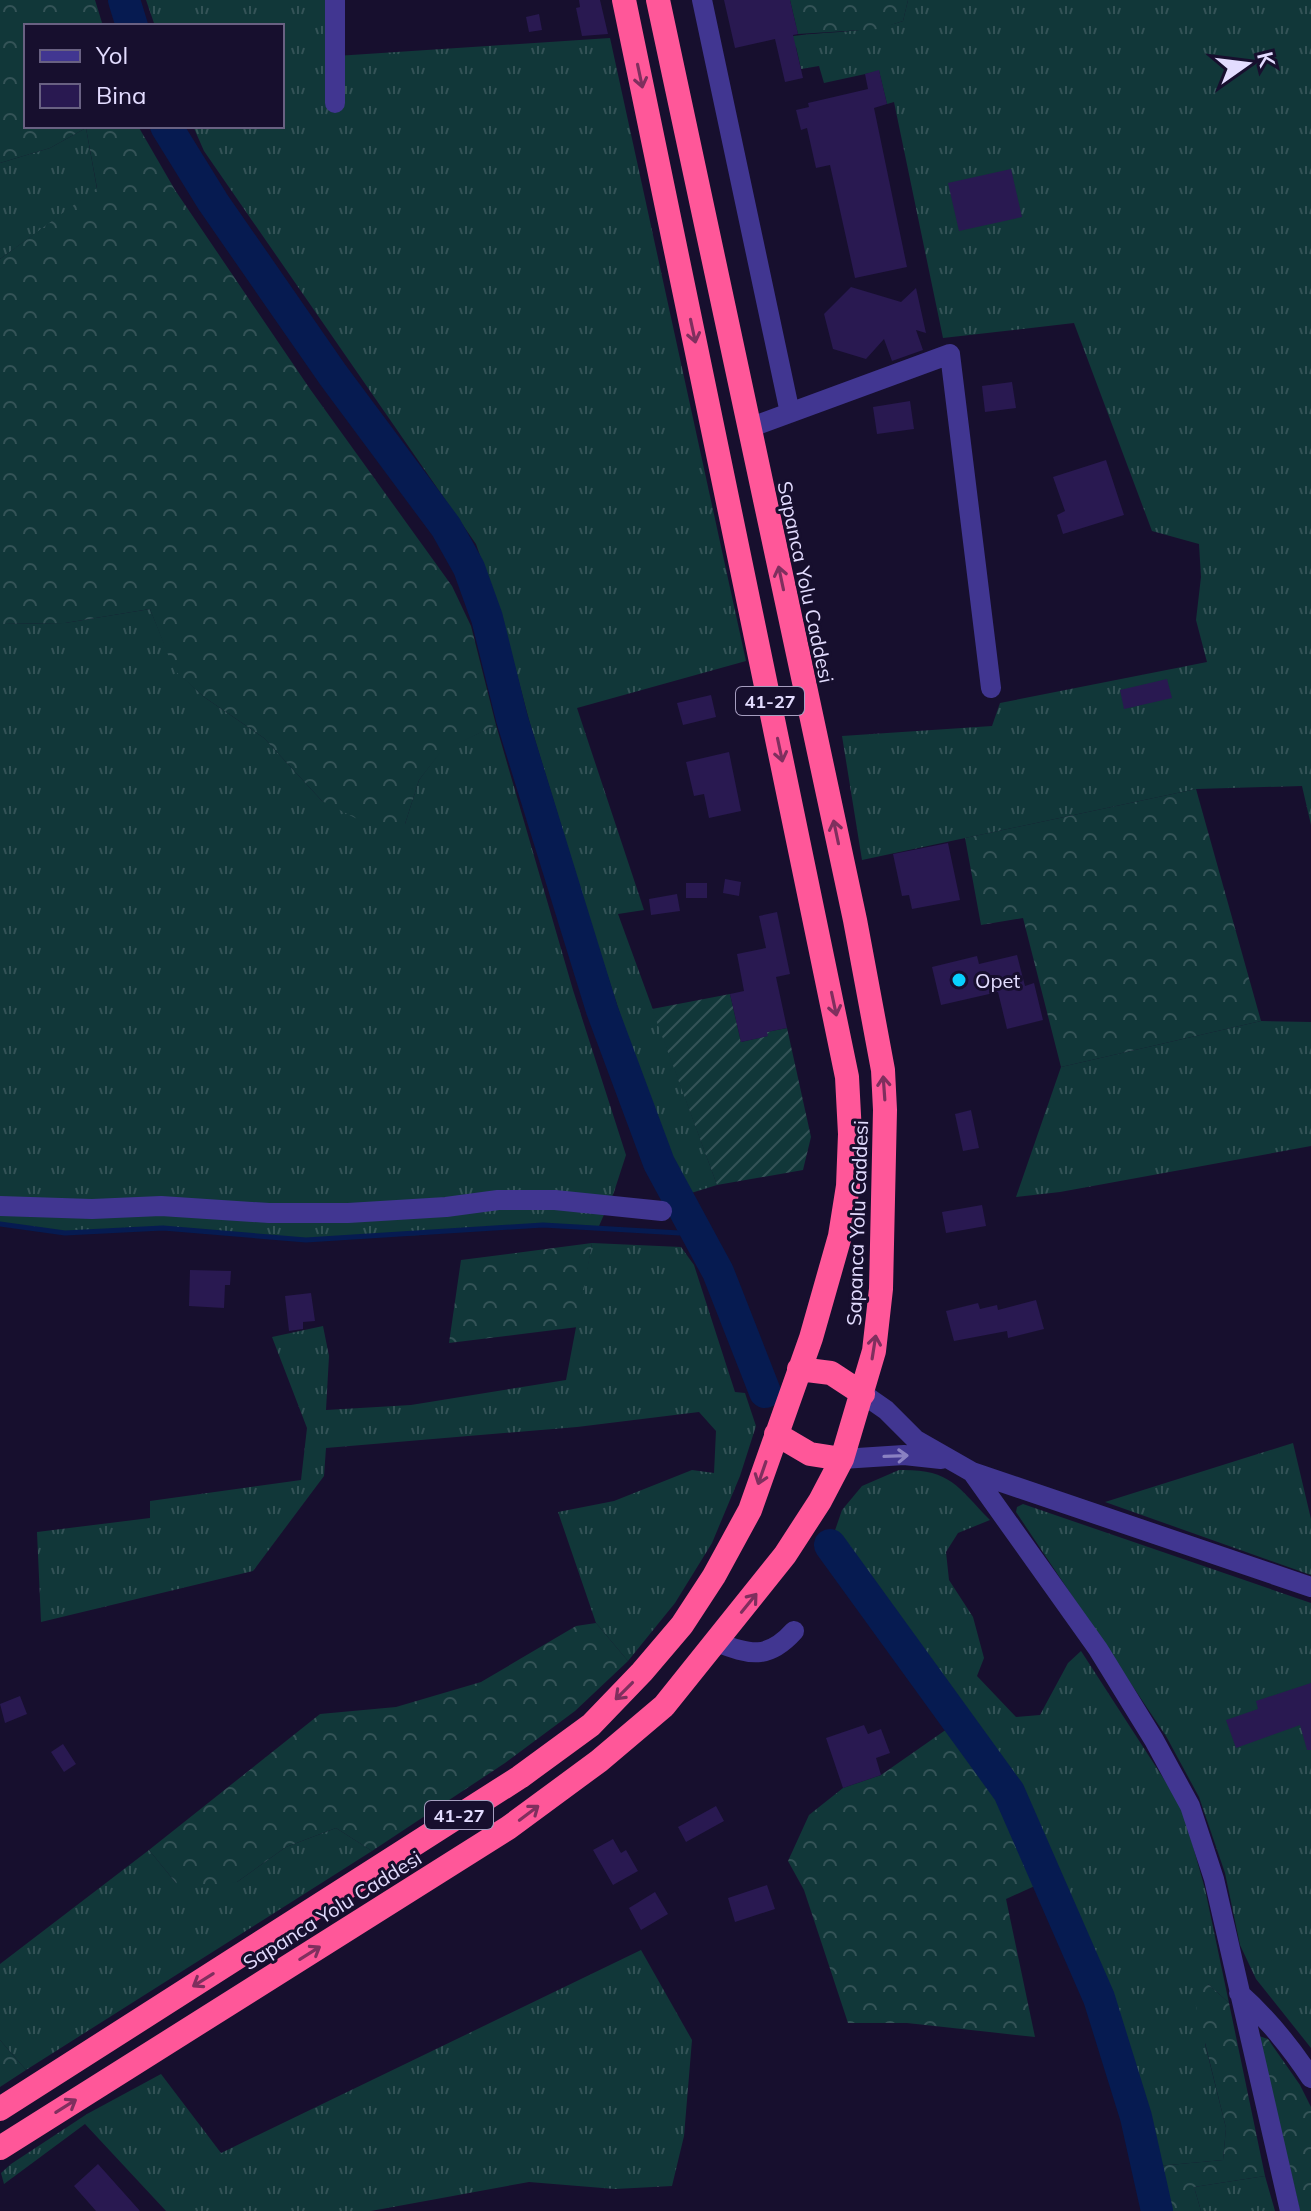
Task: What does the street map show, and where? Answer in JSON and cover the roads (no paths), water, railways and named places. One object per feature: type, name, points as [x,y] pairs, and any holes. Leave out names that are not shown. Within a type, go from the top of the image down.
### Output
[{"type":"highway","name":"Sapanca Yolu Caddesi","points":[[0,2109],[520,1777],[591,1725],[682,1625],[714,1576],[750,1510],[799,1369],[840,1236],[848,1186],[850,1134],[847,1077],[624,0]]},
{"type":"highway","name":"Sapanca Yolu Caddesi","points":[[0,2148],[508,1828],[599,1761],[664,1706],[785,1555],[820,1501],[842,1459],[863,1394],[874,1351],[881,1289],[886,1153],[883,1070],[855,920],[658,0]]},
{"type":"highway","points":[[799,1369],[831,1373],[863,1394]]},
{"type":"highway","points":[[776,1434],[810,1454],[842,1459]]},
{"type":"street","points":[[335,0],[335,103]]},
{"type":"street","points":[[702,0],[790,413]]},
{"type":"street","points":[[749,428],[950,354],[991,688]]},
{"type":"street","points":[[0,1206],[92,1209],[161,1206],[269,1213],[348,1213],[446,1207],[498,1200],[555,1200],[662,1211]]},
{"type":"street","points":[[863,1394],[886,1410],[916,1440],[972,1472],[1311,1587]]},
{"type":"street","points":[[842,1459],[904,1455],[949,1460]]},
{"type":"street","points":[[972,1472],[1098,1649],[1190,1806],[1202,1838],[1290,2211]]},
{"type":"street","points":[[716,1642],[744,1653],[761,1653],[781,1645],[794,1631]]},
{"type":"street","points":[[1239,1993],[1283,2037],[1311,2078]]},
{"type":"waterway","points":[[124,0],[131,24]]},
{"type":"waterway","points":[[167,128],[213,202],[333,375],[446,527],[469,568],[487,618],[512,719],[602,1010],[659,1163],[718,1272],[765,1392]]},
{"type":"waterway","points":[[0,1224],[65,1233],[163,1228],[306,1240],[543,1225],[697,1234]]},
{"type":"waterway","points":[[830,1545],[1009,1792],[1099,1998],[1136,2117],[1157,2211]]},
{"type":"place","name":"Opet","points":[[959,980]]}]
